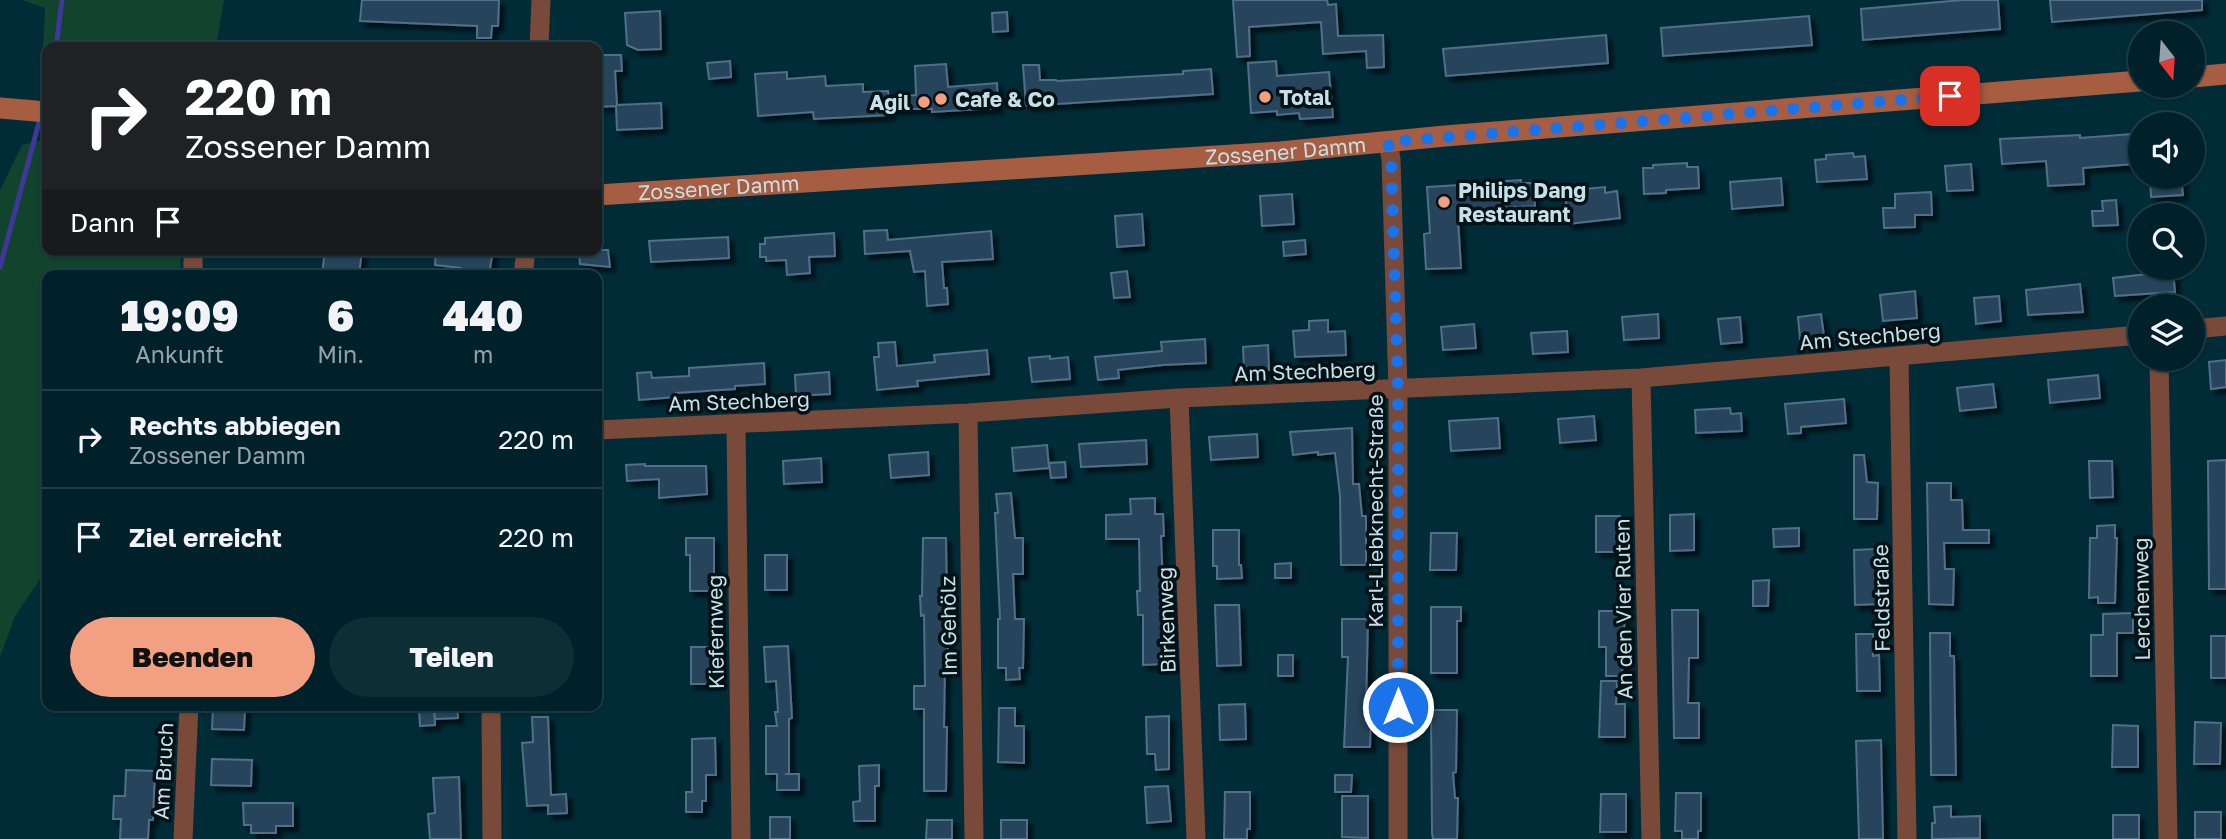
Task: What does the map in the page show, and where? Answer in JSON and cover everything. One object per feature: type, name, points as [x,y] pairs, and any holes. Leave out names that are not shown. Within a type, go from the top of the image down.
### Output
[{"type":"main road","points":[[2205,76],[2226,74]]},
{"type":"main road","name":"Zossener Damm","points":[[602,195],[1280,152],[2128,82]]},
{"type":"main road","points":[[0,108],[41,111]]},
{"type":"street","points":[[538,42],[541,0]]},
{"type":"street","name":"Karl-Liebknecht-Straße","points":[[1388,142],[1391,159],[1398,389],[1398,839]]},
{"type":"street","points":[[2205,328],[2226,326]]},
{"type":"street","name":"Am Stechberg","points":[[602,430],[968,413],[1179,398],[1641,378],[2128,336]]},
{"type":"street","name":"Feldstraße","points":[[1899,357],[1908,839]]},
{"type":"street","name":"Lerchenweg","points":[[2159,371],[2168,839]]},
{"type":"street","name":"An den Vier Ruten","points":[[1641,378],[1651,839]]},
{"type":"street","name":"Birkenweg","points":[[1179,398],[1196,839]]},
{"type":"street","name":"Im Gehölz","points":[[968,413],[974,839]]},
{"type":"street","name":"Kiefernweg","points":[[736,424],[741,839]]},
{"type":"street","name":"Am Bruch","points":[[183,839],[189,711]]},
{"type":"street","points":[[491,711],[492,839]]},
{"type":"green space","points":[[22,0],[224,0],[217,42],[43,42],[45,8]]},
{"type":"green space","points":[[42,140],[42,256],[181,256],[180,270],[42,270],[42,576],[15,616],[0,657],[0,190],[22,145]]},
{"type":"building","points":[[362,0],[499,0],[498,26],[492,26],[491,38],[477,38],[477,26],[360,21]]},
{"type":"building","points":[[1233,0],[1327,0],[1328,5],[1336,4],[1338,36],[1383,35],[1384,67],[1367,68],[1366,51],[1323,54],[1321,22],[1249,27],[1250,56],[1237,57]]},
{"type":"building","points":[[1962,0],[1998,0],[2000,29],[1863,40],[1861,9]]},
{"type":"building","points":[[2050,0],[2202,0],[2202,10],[2052,22]]},
{"type":"building","points":[[660,11],[661,49],[638,50],[627,45],[625,13]]},
{"type":"building","points":[[1007,12],[1008,31],[993,32],[992,13]]},
{"type":"building","points":[[1809,16],[1812,45],[1663,56],[1661,28]]},
{"type":"building","points":[[1606,35],[1608,63],[1446,76],[1443,49]]},
{"type":"building","points":[[602,55],[621,55],[622,71],[615,71],[617,105],[661,103],[662,128],[617,130],[616,106],[602,107]]},
{"type":"building","points":[[730,61],[731,77],[709,79],[707,63]]},
{"type":"building","points":[[1276,61],[1277,76],[1329,72],[1333,117],[1300,119],[1299,113],[1251,113],[1248,63]]},
{"type":"building","points":[[946,64],[948,87],[997,83],[998,108],[932,112],[932,109],[890,109],[890,115],[814,119],[813,112],[758,116],[755,74],[787,72],[787,79],[825,76],[826,86],[863,84],[863,92],[888,91],[889,97],[916,95],[915,66]]},
{"type":"building","points":[[1023,65],[1039,65],[1040,80],[1057,81],[1183,74],[1183,71],[1211,69],[1213,94],[1026,106]]},
{"type":"building","points":[[2128,134],[2128,164],[2083,168],[2084,184],[2048,186],[2046,161],[2002,164],[2000,139],[2080,135],[2080,138]]},
{"type":"building","points":[[1853,153],[1854,157],[1865,156],[1867,179],[1817,182],[1815,160],[1826,159],[1826,155]]},
{"type":"building","points":[[1687,163],[1687,167],[1698,167],[1699,188],[1644,194],[1643,168]]},
{"type":"building","points":[[1971,164],[1973,190],[1947,191],[1945,166]]},
{"type":"building","points":[[1781,178],[1783,205],[1732,209],[1730,182]]},
{"type":"building","points":[[1521,180],[1521,183],[1533,183],[1535,206],[1461,210],[1461,218],[1458,218],[1461,268],[1426,269],[1424,234],[1430,233],[1427,187],[1459,185],[1460,189]]},
{"type":"building","points":[[1605,187],[1605,193],[1617,191],[1620,218],[1568,224],[1565,191]]},
{"type":"building","points":[[2151,189],[2182,189],[2183,195],[2151,197]]},
{"type":"building","points":[[1931,192],[1932,215],[1915,215],[1915,227],[1884,228],[1883,208],[1895,208],[1895,194]]},
{"type":"building","points":[[1292,194],[1294,224],[1262,226],[1260,196]]},
{"type":"building","points":[[2116,200],[2118,225],[2093,226],[2092,211],[2103,211],[2102,201]]},
{"type":"building","points":[[1142,214],[1144,245],[1117,247],[1115,216]]},
{"type":"building","points":[[887,230],[888,240],[991,231],[993,259],[942,262],[948,304],[927,306],[925,271],[914,272],[910,251],[865,254],[864,231]]},
{"type":"building","points":[[834,233],[835,256],[809,257],[810,273],[787,275],[786,260],[766,261],[766,257],[760,257],[760,244],[765,244],[765,238]]},
{"type":"building","points":[[728,237],[729,258],[651,262],[649,241]]},
{"type":"building","points":[[1305,240],[1306,254],[1284,256],[1283,242]]},
{"type":"building","points":[[602,250],[608,250],[610,267],[580,264],[579,256],[602,256]]},
{"type":"building","points":[[324,256],[361,256],[360,270],[323,270]]},
{"type":"building","points":[[436,256],[492,256],[490,270],[461,270],[435,265]]},
{"type":"building","points":[[1127,271],[1130,297],[1114,298],[1111,273]]},
{"type":"building","points":[[2128,276],[2128,280],[2174,280],[2175,292],[2115,296],[2113,278]]},
{"type":"building","points":[[2080,284],[2083,312],[2028,315],[2026,290]]},
{"type":"building","points":[[1915,291],[1917,318],[1883,321],[1880,295]]},
{"type":"building","points":[[1999,296],[2001,321],[1976,324],[1974,298]]},
{"type":"building","points":[[1658,314],[1659,338],[1624,340],[1622,317]]},
{"type":"building","points":[[1821,314],[1824,336],[1800,339],[1798,317]]},
{"type":"building","points":[[1740,317],[1742,342],[1721,344],[1718,319]]},
{"type":"building","points":[[1328,320],[1328,332],[1345,331],[1346,355],[1295,357],[1293,331],[1309,330],[1309,321]]},
{"type":"building","points":[[1474,324],[1476,348],[1443,350],[1441,327]]},
{"type":"building","points":[[1567,331],[1568,352],[1533,354],[1531,333]]},
{"type":"building","points":[[1205,339],[1206,363],[1118,370],[1119,378],[1098,380],[1095,357],[1162,351],[1161,342]]},
{"type":"building","points":[[895,342],[897,366],[935,362],[934,355],[987,350],[989,374],[917,381],[918,386],[877,390],[874,357],[879,357],[878,343]]},
{"type":"building","points":[[1268,345],[1269,370],[1244,371],[1243,347]]},
{"type":"building","points":[[1050,356],[1050,359],[1068,357],[1070,379],[1032,382],[1029,358]]},
{"type":"building","points":[[2226,360],[2226,387],[2211,389],[2209,362]]},
{"type":"building","points":[[764,363],[765,384],[676,393],[676,397],[639,400],[637,373],[651,372],[652,378],[689,376],[689,368]]},
{"type":"building","points":[[829,372],[830,394],[796,396],[795,375]]},
{"type":"building","points":[[2098,375],[2100,398],[2050,403],[2048,380]]},
{"type":"building","points":[[1993,384],[1996,407],[1960,411],[1957,388]]},
{"type":"building","points":[[1844,399],[1846,423],[1801,427],[1801,433],[1788,434],[1785,404]]},
{"type":"building","points":[[1730,408],[1731,414],[1741,413],[1742,431],[1696,433],[1695,410]]},
{"type":"building","points":[[1594,416],[1596,440],[1560,443],[1558,419]]},
{"type":"building","points":[[1498,418],[1500,448],[1451,451],[1449,421]]},
{"type":"building","points":[[1352,428],[1353,484],[1359,484],[1362,516],[1366,516],[1366,565],[1341,565],[1340,496],[1335,453],[1293,455],[1290,432]]},
{"type":"building","points":[[1257,434],[1258,457],[1211,460],[1209,437]]},
{"type":"building","points":[[1146,440],[1147,464],[1081,467],[1079,444]]},
{"type":"building","points":[[1047,445],[1049,468],[1014,471],[1012,448]]},
{"type":"building","points":[[928,452],[929,475],[891,478],[889,455]]},
{"type":"building","points":[[1854,455],[1864,455],[1867,482],[1878,483],[1877,519],[1854,519]]},
{"type":"building","points":[[821,458],[822,482],[784,484],[783,461]]},
{"type":"building","points":[[2226,460],[2226,589],[2209,589],[2208,461]]},
{"type":"building","points":[[2089,461],[2112,461],[2113,497],[2090,498]]},
{"type":"building","points":[[1065,462],[1066,477],[1051,478],[1049,463]]},
{"type":"building","points":[[626,465],[706,466],[707,494],[659,498],[659,479],[627,481]]},
{"type":"building","points":[[1927,483],[1951,483],[1951,500],[1962,500],[1963,530],[1989,530],[1989,543],[1944,543],[1945,569],[1954,569],[1953,605],[1929,604]]},
{"type":"building","points":[[1011,493],[1015,538],[1023,538],[1023,574],[1013,574],[1015,619],[1024,619],[1023,668],[1019,668],[1020,679],[1006,680],[1006,668],[998,668],[1000,619],[995,513],[998,513],[996,494]]},
{"type":"building","points":[[1155,498],[1155,514],[1163,514],[1164,536],[1161,536],[1166,664],[1143,665],[1143,615],[1138,615],[1137,591],[1140,591],[1139,539],[1106,539],[1106,515],[1131,514],[1130,499]]},
{"type":"building","points":[[1694,514],[1694,550],[1670,551],[1670,515]]},
{"type":"building","points":[[1596,516],[1620,516],[1620,552],[1596,552]]},
{"type":"building","points":[[2115,525],[2115,603],[2098,603],[2098,597],[2089,598],[2090,538],[2097,538],[2097,526]]},
{"type":"building","points":[[1799,528],[1799,546],[1774,547],[1773,529]]},
{"type":"building","points":[[1213,530],[1239,530],[1239,565],[1242,578],[1217,579],[1217,566],[1213,566]]},
{"type":"building","points":[[1431,533],[1457,533],[1456,570],[1430,570]]},
{"type":"building","points":[[686,538],[714,538],[714,591],[690,591],[690,555],[686,555]]},
{"type":"building","points":[[923,538],[946,538],[946,791],[924,791],[924,709],[914,709],[914,686],[925,686],[924,615],[921,616],[920,596]]},
{"type":"building","points":[[1875,549],[1878,604],[1855,605],[1854,550]]},
{"type":"building","points":[[765,555],[787,555],[787,590],[765,590]]},
{"type":"building","points":[[1291,563],[1291,578],[1275,578],[1275,564]]},
{"type":"building","points":[[1769,580],[1768,606],[1753,606],[1753,581]]},
{"type":"building","points":[[1215,605],[1239,605],[1241,665],[1217,666]]},
{"type":"building","points":[[1431,607],[1461,607],[1461,621],[1457,621],[1457,673],[1431,673]]},
{"type":"building","points":[[1672,610],[1698,610],[1698,658],[1689,658],[1688,703],[1699,703],[1699,738],[1674,738]]},
{"type":"building","points":[[1599,611],[1625,611],[1622,676],[1606,676],[1606,647],[1599,647]]},
{"type":"building","points":[[2133,613],[2133,633],[2117,633],[2117,676],[2091,676],[2091,635],[2103,635],[2103,614]]},
{"type":"building","points":[[1342,619],[1368,619],[1366,709],[1371,709],[1370,747],[1344,747],[1348,657],[1342,657]]},
{"type":"building","points":[[1930,633],[1950,633],[1950,656],[1954,656],[1956,775],[1931,775]]},
{"type":"building","points":[[1856,634],[1873,634],[1873,656],[1879,655],[1880,691],[1857,691]]},
{"type":"building","points":[[2211,636],[2226,636],[2226,678],[2211,678]]},
{"type":"building","points":[[788,646],[792,718],[789,719],[789,774],[799,774],[799,790],[777,790],[777,774],[766,774],[766,726],[777,726],[775,712],[778,712],[776,681],[766,682],[764,647]]},
{"type":"building","points":[[691,647],[717,647],[717,684],[691,684]]},
{"type":"building","points":[[1278,655],[1293,655],[1293,676],[1278,676]]},
{"type":"building","points":[[1601,681],[1617,681],[1616,704],[1625,704],[1625,737],[1599,737]]},
{"type":"building","points":[[1245,704],[1246,739],[1220,740],[1219,705]]},
{"type":"building","points":[[999,708],[1015,708],[1015,726],[1024,726],[1024,763],[998,762]]},
{"type":"building","points":[[1431,710],[1457,710],[1456,772],[1453,773],[1455,798],[1458,798],[1457,839],[1433,839]]},
{"type":"building","points":[[213,711],[245,711],[244,730],[212,729]]},
{"type":"building","points":[[419,711],[434,711],[435,725],[420,726]]},
{"type":"building","points":[[434,711],[457,711],[458,718],[435,719]]},
{"type":"building","points":[[1169,716],[1169,769],[1156,770],[1155,754],[1147,754],[1146,717]]},
{"type":"building","points":[[532,717],[548,717],[551,795],[566,794],[567,813],[548,814],[548,805],[527,806],[522,743],[533,742]]},
{"type":"building","points":[[2195,722],[2221,723],[2220,764],[2194,764]]},
{"type":"building","points":[[2113,725],[2138,726],[2138,767],[2112,767]]},
{"type":"building","points":[[715,738],[716,775],[706,775],[706,801],[702,801],[702,812],[686,812],[686,792],[692,792],[692,739]]},
{"type":"building","points":[[1881,740],[1883,839],[1859,839],[1856,741]]},
{"type":"building","points":[[212,759],[252,760],[251,786],[211,785]]},
{"type":"building","points":[[879,765],[879,786],[875,786],[875,821],[854,821],[853,802],[860,801],[859,766]]},
{"type":"building","points":[[126,770],[155,771],[153,820],[149,820],[148,839],[120,839],[121,819],[113,819],[114,796],[125,796]]},
{"type":"building","points":[[1335,775],[1352,775],[1351,792],[1335,792]]},
{"type":"building","points":[[459,777],[461,839],[430,839],[428,814],[435,813],[433,778]]},
{"type":"building","points":[[1168,786],[1171,821],[1147,823],[1145,787]]},
{"type":"building","points":[[1225,792],[1250,792],[1250,829],[1247,829],[1247,839],[1224,839]]},
{"type":"building","points":[[1676,793],[1701,793],[1701,831],[1698,831],[1698,839],[1682,839],[1682,831],[1675,831]]},
{"type":"building","points":[[1601,794],[1626,794],[1626,832],[1600,832]]},
{"type":"building","points":[[1342,796],[1368,796],[1368,838],[1342,837]]},
{"type":"building","points":[[243,803],[293,803],[293,826],[276,826],[276,833],[251,833],[251,825],[244,825]]},
{"type":"building","points":[[1951,806],[1951,817],[1980,816],[1980,838],[1932,839],[1934,807]]},
{"type":"building","points":[[2195,812],[2221,812],[2221,839],[2195,839]]},
{"type":"building","points":[[2113,815],[2139,815],[2139,839],[2113,839]]},
{"type":"building","points":[[770,817],[790,817],[790,839],[770,839]]},
{"type":"building","points":[[927,820],[952,820],[952,839],[926,839]]},
{"type":"building","points":[[1001,820],[1027,820],[1027,839],[1001,839]]},
{"type":"waterway","points":[[57,42],[62,0]]},
{"type":"waterway","points":[[0,267],[41,115]]},
{"type":"place","name":"Total","points":[[1265,97]]},
{"type":"place","name":"Cafe & Co","points":[[941,99]]},
{"type":"place","name":"Agil","points":[[924,102]]},
{"type":"place","name":"Philips Dang Restaurant","points":[[1444,202]]},
{"type":"route","points":[[1398,707],[1398,389],[1391,159],[1388,142],[1950,96]]}]
